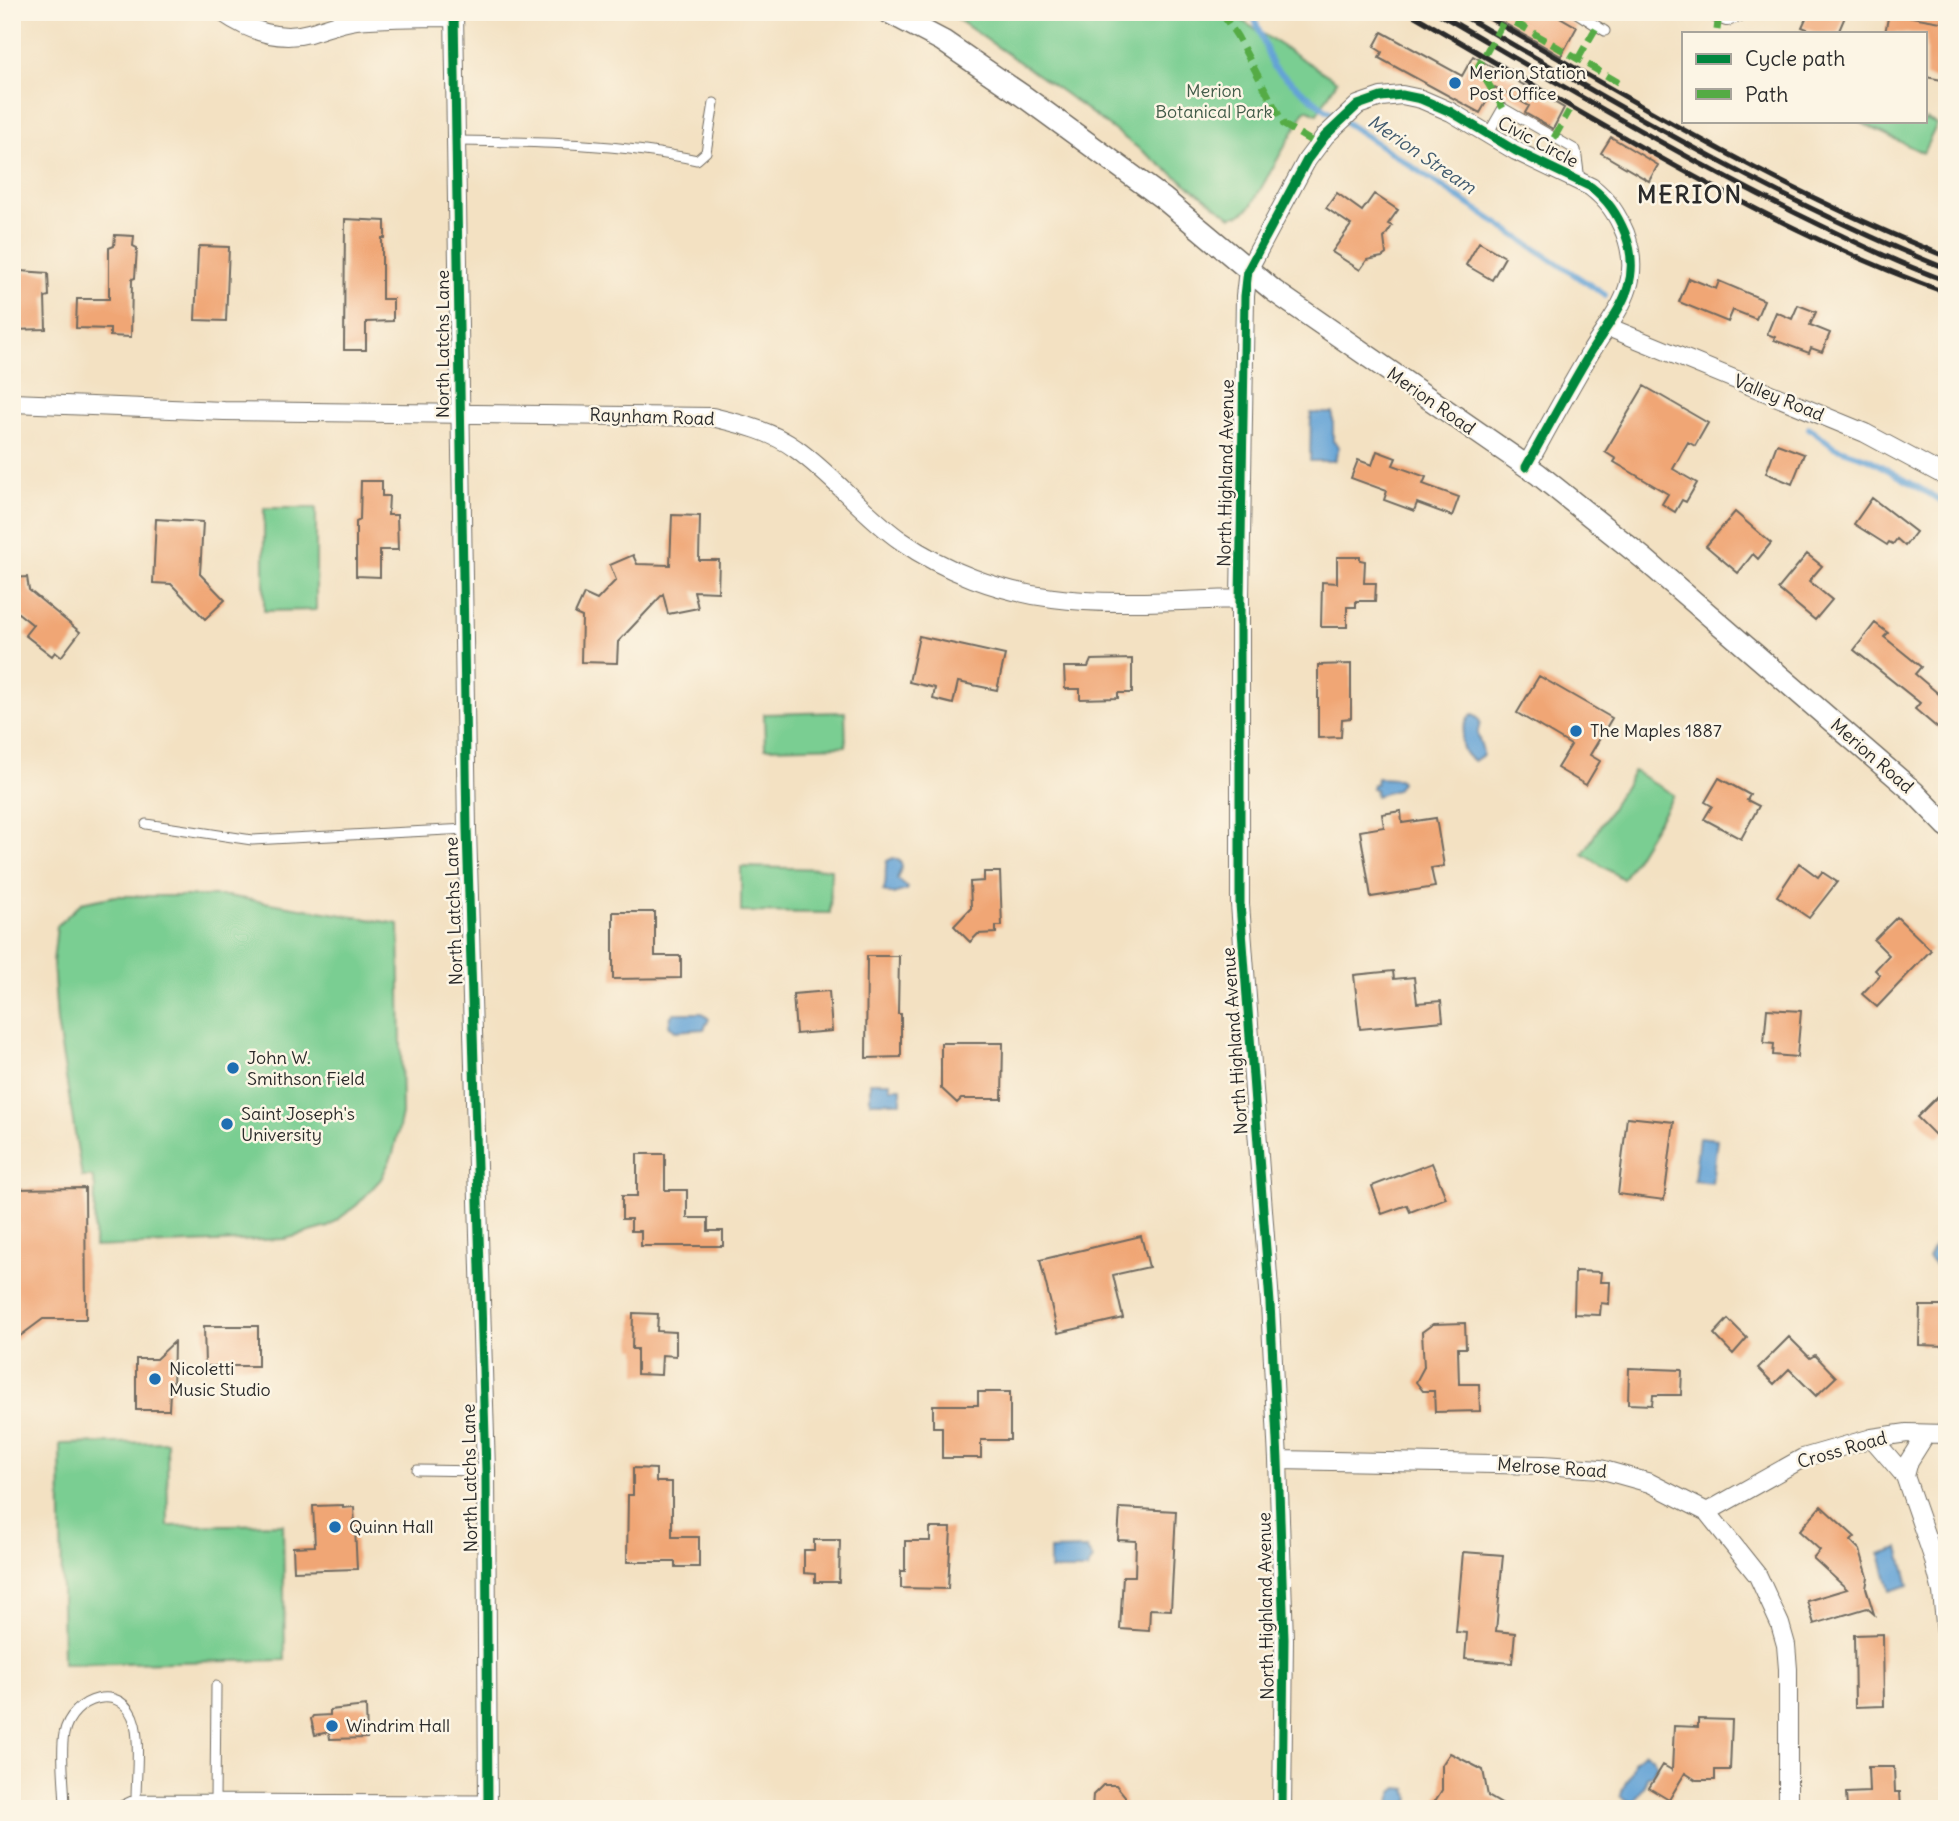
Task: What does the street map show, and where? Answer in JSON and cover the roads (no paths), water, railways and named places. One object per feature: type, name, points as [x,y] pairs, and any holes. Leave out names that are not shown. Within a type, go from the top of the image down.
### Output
[{"type":"street","points":[[222,12],[253,30],[288,36],[305,34],[352,20],[454,15]]},
{"type":"street","name":"Merion Road","points":[[888,12],[943,41],[1026,98],[1164,199],[1274,291],[1526,467],[1643,558],[1895,776],[1947,825]]},
{"type":"street","points":[[1713,12],[1727,17],[1740,12]]},
{"type":"street","name":"North Latchs Lane","points":[[454,15],[467,829],[486,1471],[488,1804]]},
{"type":"street","name":"Civic Circle","points":[[1248,270],[1307,160],[1352,110],[1358,105],[1381,97],[1402,95],[1421,99],[1451,112],[1516,151],[1581,182],[1601,195],[1617,215],[1631,250],[1633,261],[1630,280],[1623,300],[1608,327],[1526,467]]},
{"type":"street","name":"North Highland Avenue","points":[[1248,270],[1245,296],[1240,599],[1240,904],[1268,1276],[1278,1460],[1284,1639],[1282,1809]]},
{"type":"street","name":"Valley Road","points":[[1608,327],[1865,433],[1947,477]]},
{"type":"street","name":"Raynham Road","points":[[12,402],[224,411],[712,417],[749,426],[796,448],[906,545],[926,557],[982,581],[1054,598],[1128,601],[1240,599]]},
{"type":"street","name":"Cross Road","points":[[1707,1512],[1802,1458],[1872,1438],[1907,1433],[1947,1434]]},
{"type":"street","points":[[1905,1476],[1909,1461],[1926,1434]]},
{"type":"street","points":[[1872,1438],[1905,1476],[1942,1592],[1947,1644]]},
{"type":"street","name":"Melrose Road","points":[[1278,1460],[1544,1465],[1600,1469],[1650,1483],[1707,1512],[1758,1576],[1780,1624],[1786,1645],[1788,1809]]},
{"type":"lane","points":[[1575,12],[1605,31]]},
{"type":"lane","points":[[458,141],[638,148],[697,160],[706,152],[714,103]]},
{"type":"lane","points":[[1488,134],[1503,108],[1576,150],[1581,182]]},
{"type":"lane","points":[[146,824],[252,841],[467,829]]},
{"type":"lane","points":[[417,1470],[486,1471]]},
{"type":"lane","points":[[215,1801],[216,1686]]},
{"type":"lane","points":[[65,1809],[64,1734],[69,1720],[90,1700],[105,1697],[115,1699],[126,1707],[135,1723],[136,1799]]},
{"type":"lane","points":[[115,1809],[136,1799],[382,1805],[488,1804]]},
{"type":"water","points":[[1311,413],[1333,413],[1333,441],[1339,447],[1334,461],[1310,461]]},
{"type":"water","points":[[1473,715],[1480,722],[1478,736],[1483,755],[1474,761],[1468,757],[1462,746],[1466,722]]},
{"type":"water","points":[[1377,778],[1399,779],[1401,782],[1396,790],[1376,796],[1375,789],[1372,788]]},
{"type":"water","points":[[893,858],[900,861],[902,866],[897,879],[908,888],[893,894],[883,891],[887,861]]},
{"type":"water","points":[[674,1013],[702,1013],[709,1019],[704,1029],[675,1031],[669,1025]]},
{"type":"water","points":[[870,1082],[890,1082],[890,1088],[901,1088],[901,1102],[870,1102]]},
{"type":"water","points":[[1699,1137],[1717,1139],[1712,1183],[1694,1181]]},
{"type":"water","points":[[1947,1245],[1947,1266],[1940,1269],[1928,1258],[1934,1246],[1940,1249]]},
{"type":"water","points":[[1899,1548],[1909,1585],[1890,1591],[1880,1554]]},
{"type":"water","points":[[1086,1549],[1093,1559],[1087,1570],[1050,1570],[1050,1550]]},
{"type":"water","points":[[1645,1752],[1657,1765],[1651,1776],[1647,1776],[1645,1785],[1634,1801],[1629,1801],[1621,1796],[1622,1791],[1634,1762]]},
{"type":"water","points":[[1398,1788],[1407,1789],[1410,1800],[1402,1809],[1387,1809],[1393,1792]]},
{"type":"waterway","name":"Merion Stream","points":[[1252,12],[1273,67],[1321,106],[1605,295]]},
{"type":"waterway","name":"Merion Stream","points":[[1809,428],[1834,447],[1869,459],[1947,504]]},
{"type":"railway","points":[[1408,12],[1605,127],[1740,201],[1877,266],[1947,293]]},
{"type":"railway","points":[[1436,12],[1719,174],[1864,246],[1947,281]]},
{"type":"railway","points":[[1457,12],[1697,150],[1758,182],[1820,213],[1947,269]]},
{"type":"railway","points":[[1479,12],[1708,144],[1826,204],[1947,257]]},
{"type":"place","name":"Merion Station Post Office","points":[[1455,83]]},
{"type":"place","name":"The Maples 1887","points":[[1576,731]]},
{"type":"place","name":"John W. Smithson Field","points":[[233,1068]]},
{"type":"place","name":"Saint Joseph's University","points":[[227,1124]]},
{"type":"place","name":"Nicoletti Music Studio","points":[[155,1379]]},
{"type":"place","name":"Quinn Hall","points":[[335,1527]]},
{"type":"place","name":"Windrim Hall","points":[[332,1726]]},
{"type":"district","name":"MERION","points":[[1690,195]]},
{"type":"park label","name":"Merion Botanical Park","points":[[1214,101]]}]
